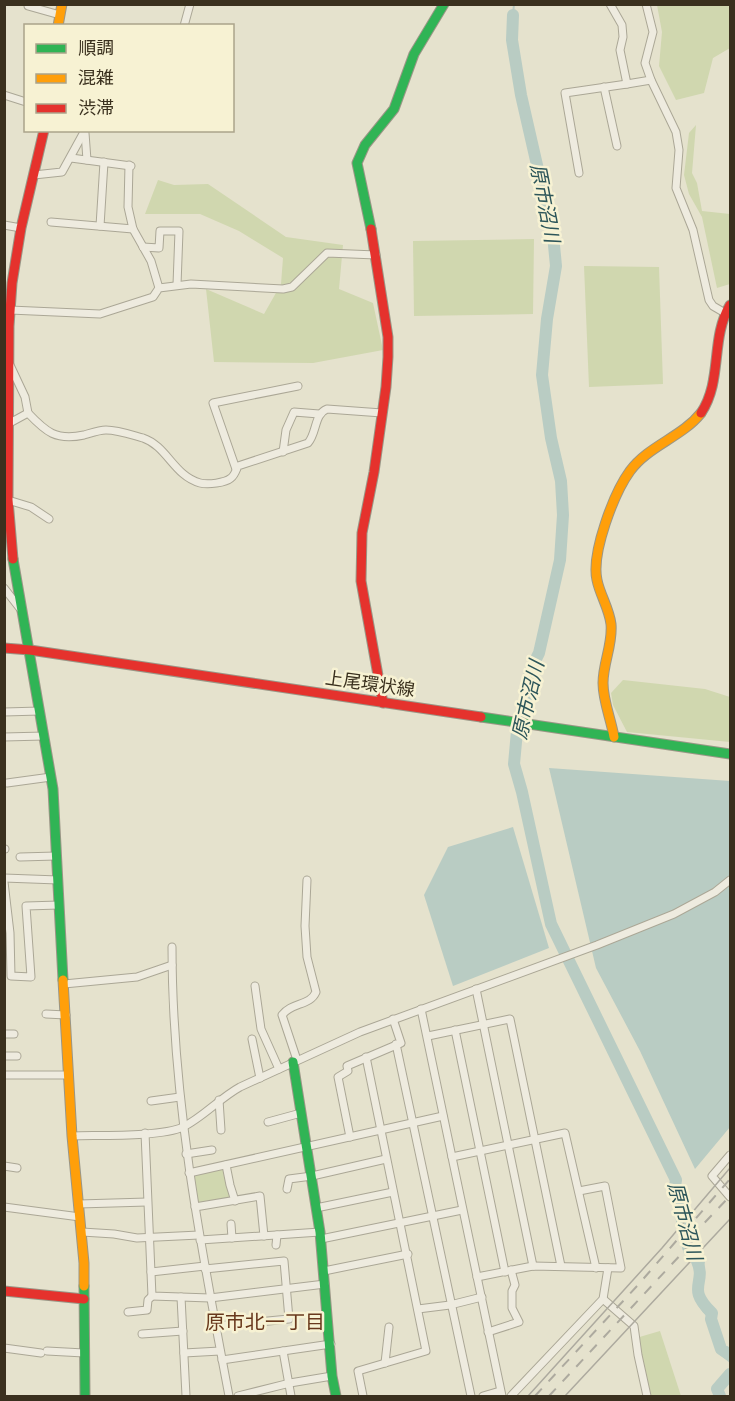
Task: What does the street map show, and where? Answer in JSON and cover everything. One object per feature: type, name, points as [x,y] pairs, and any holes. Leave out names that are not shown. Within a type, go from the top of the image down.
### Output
[{"type":"street","points":[[28,4],[28,6],[61,10]]},
{"type":"street","points":[[185,24],[190,4]]},
{"type":"street","points":[[383,703],[361,581],[360,563],[362,533],[387,377],[388,337],[376,255],[357,169],[358,157],[365,145],[390,116],[414,54],[444,4]]},
{"type":"street","points":[[610,4],[622,25],[623,38],[620,50],[627,84]]},
{"type":"street","points":[[614,737],[603,683],[611,621],[595,575],[597,555],[629,472],[646,455],[696,420],[708,403],[713,384],[720,329],[728,309],[713,306],[709,300],[693,230],[675,188],[679,150],[676,132],[645,63],[653,32],[646,4]]},
{"type":"street","points":[[579,173],[565,93],[651,80]]},
{"type":"street","points":[[604,87],[617,146]]},
{"type":"street","points":[[4,95],[24,101]]},
{"type":"street","points":[[40,132],[42,141]]},
{"type":"street","points":[[44,132],[21,228],[7,323],[8,500],[11,545],[51,777],[72,1136],[82,1233],[85,1396]]},
{"type":"street","points":[[34,175],[62,172],[84,132]]},
{"type":"street","points":[[85,132],[87,160]]},
{"type":"street","points":[[71,158],[130,165],[128,207],[133,229],[151,261],[159,288]]},
{"type":"street","points":[[100,226],[104,162]]},
{"type":"street","points":[[51,222],[133,229]]},
{"type":"street","points":[[4,225],[21,228]]},
{"type":"street","points":[[143,247],[159,248],[160,231],[179,231],[177,285]]},
{"type":"street","points":[[10,310],[100,314],[153,297],[159,288],[177,285],[283,289],[292,287],[327,253],[376,255]]},
{"type":"street","points":[[9,362],[26,397],[28,413],[48,433],[74,437],[104,430],[152,442],[183,476],[201,484],[229,480],[234,476],[238,466],[308,443],[313,438],[319,414],[323,410],[382,413]]},
{"type":"street","points":[[237,470],[213,403],[298,386]]},
{"type":"street","points":[[283,452],[286,430],[294,412],[319,414]]},
{"type":"street","points":[[6,425],[28,413]]},
{"type":"street","points":[[8,500],[31,507],[49,519]]},
{"type":"street","points":[[4,588],[22,611]]},
{"type":"street","name":"上尾環状線","points":[[4,648],[730,754]]},
{"type":"street","points":[[4,712],[40,711]]},
{"type":"street","points":[[4,737],[44,736]]},
{"type":"street","points":[[7,783],[51,777]]},
{"type":"street","points":[[20,857],[56,856]]},
{"type":"street","points":[[4,878],[58,880]]},
{"type":"street","points":[[307,880],[307,957],[316,992],[312,999],[287,1008],[282,1015],[295,1061],[321,1236],[332,1376],[336,1396]]},
{"type":"street","points":[[72,1136],[145,1133],[182,1127],[240,1087],[295,1061],[393,1019],[597,945],[674,914],[715,892],[730,880]]},
{"type":"street","points":[[4,882],[10,933],[11,976],[31,977],[26,906],[59,905]]},
{"type":"street","points":[[172,947],[174,1023],[182,1127],[210,1298],[229,1396]]},
{"type":"street","points":[[64,984],[137,977],[172,965]]},
{"type":"street","points":[[255,986],[261,1029],[279,1069]]},
{"type":"street","points":[[476,989],[533,1266]]},
{"type":"street","points":[[421,1009],[501,1394],[483,1396]]},
{"type":"street","points":[[46,1014],[66,1015]]},
{"type":"street","points":[[350,1137],[338,1077],[348,1071],[347,1066],[401,1043],[393,1019]]},
{"type":"street","points":[[428,1036],[510,1019],[561,1266]]},
{"type":"street","points":[[454,1030],[508,1271],[515,1285],[512,1291],[512,1308],[519,1322],[488,1332]]},
{"type":"street","points":[[4,1034],[14,1034]]},
{"type":"street","points":[[252,1039],[260,1078]]},
{"type":"street","points":[[396,1044],[471,1396]]},
{"type":"street","points":[[4,1056],[17,1056]]},
{"type":"street","points":[[363,1396],[358,1371],[426,1351],[366,1057]]},
{"type":"street","points":[[4,1075],[69,1075]]},
{"type":"street","points":[[151,1101],[180,1097]]},
{"type":"street","points":[[219,1100],[221,1130]]},
{"type":"street","points":[[268,1122],[301,1113]]},
{"type":"street","points":[[189,1173],[443,1116]]},
{"type":"street","points":[[128,1312],[147,1310],[148,1300],[152,1296],[145,1133]]},
{"type":"street","points":[[452,1157],[566,1133],[596,1268]]},
{"type":"street","points":[[186,1154],[212,1150]]},
{"type":"street","points":[[730,1155],[712,1176],[730,1197]]},
{"type":"street","points":[[287,1189],[289,1179],[386,1159]]},
{"type":"street","points":[[226,1165],[235,1201]]},
{"type":"street","points":[[4,1166],[17,1168]]},
{"type":"street","points":[[477,1277],[533,1266],[621,1268],[605,1186],[579,1191]]},
{"type":"street","points":[[316,1208],[393,1192]]},
{"type":"street","points":[[195,1208],[260,1196],[264,1236]]},
{"type":"street","points":[[79,1204],[147,1202]]},
{"type":"street","points":[[4,1207],[80,1217]]},
{"type":"street","points":[[82,1233],[114,1234],[137,1238],[321,1236],[400,1224],[462,1210]]},
{"type":"street","points":[[231,1224],[232,1238]]},
{"type":"street","points":[[276,1245],[277,1235]]},
{"type":"street","points":[[324,1271],[408,1254]]},
{"type":"street","points":[[151,1272],[284,1261],[289,1319],[216,1326]]},
{"type":"street","points":[[511,1396],[603,1299],[608,1268]]},
{"type":"street","points":[[152,1296],[210,1298],[325,1284]]},
{"type":"street","points":[[4,1291],[84,1299]]},
{"type":"street","points":[[182,1297],[186,1396]]},
{"type":"street","points":[[418,1309],[450,1305],[482,1297]]},
{"type":"street","points":[[603,1299],[634,1326],[647,1396]]},
{"type":"street","points":[[385,1363],[388,1327]]},
{"type":"street","points":[[142,1334],[183,1331]]},
{"type":"street","points":[[222,1360],[331,1344]]},
{"type":"street","points":[[4,1348],[84,1353]]},
{"type":"street","points":[[184,1353],[220,1351]]},
{"type":"street","points":[[284,1351],[291,1396]]},
{"type":"street","points":[[238,1396],[290,1383],[332,1376]]},
{"type":"green space","points":[[657,5],[730,5],[730,48],[713,58],[704,93],[676,100],[659,66],[662,32]]},
{"type":"green space","points":[[696,125],[692,173],[697,183],[702,211],[730,214],[730,284],[717,288],[702,217],[689,194],[684,175],[689,133]]},
{"type":"green space","points":[[158,180],[174,185],[208,184],[286,237],[343,245],[339,289],[373,303],[383,350],[313,363],[214,362],[206,289],[264,314],[281,284],[283,258],[239,231],[200,214],[145,214]]},
{"type":"green space","points":[[534,239],[533,314],[414,316],[413,241]]},
{"type":"green space","points":[[584,266],[659,267],[663,384],[589,387]]},
{"type":"green space","points":[[623,680],[705,689],[730,697],[730,742],[627,732],[613,705],[611,693]]},
{"type":"green space","points":[[223,1169],[231,1199],[197,1203],[192,1175]]},
{"type":"green space","points":[[660,1331],[681,1396],[649,1396],[636,1338]]},
{"type":"shaded area","points":[[549,768],[730,781],[730,1127],[695,1169],[640,1051],[596,968]]},
{"type":"shaded area","points":[[513,827],[549,948],[453,986],[424,895],[448,847]]},
{"type":"shaded area","points":[[691,1251],[700,1255],[705,1262],[696,1296],[702,1308],[718,1324],[722,1350],[730,1357],[730,1363],[720,1355],[714,1340],[711,1321],[696,1301],[695,1281],[699,1264],[690,1255]]},
{"type":"waterway","name":"原市沼川","points":[[513,15],[514,4]]},
{"type":"waterway","name":"原市沼川","points":[[513,15],[512,40],[521,95],[553,235],[556,266],[547,319],[542,375],[551,438],[561,481],[563,515],[560,560],[539,653],[530,671],[525,706],[517,731],[514,764],[551,924],[676,1180],[675,1186],[680,1195],[681,1216],[687,1243],[699,1269],[698,1291],[704,1304],[712,1313],[711,1319],[721,1349],[730,1355]]},
{"type":"waterway","name":"原市沼川","points":[[720,1396],[717,1389],[730,1374]]},
{"type":"tram line","points":[[528,1396],[662,1248],[730,1168]]},
{"type":"tram line","points":[[565,1396],[730,1219]]},
{"type":"railway","points":[[535,1396],[638,1285],[730,1179]]},
{"type":"railway","points":[[691,1237],[730,1196]]},
{"type":"railway","points":[[549,1396],[699,1235]]},
{"type":"traffic: fast","points":[[371,229],[357,163],[365,145],[394,109],[414,54],[444,4]]},
{"type":"traffic: fast","points":[[13,559],[53,789],[63,980]]},
{"type":"traffic: fast","points":[[481,717],[730,754]]},
{"type":"traffic: fast","points":[[293,1062],[320,1232],[332,1376],[336,1396]]},
{"type":"traffic: fast","points":[[84,1286],[85,1396]]},
{"type":"traffic: slow","points":[[58,24],[62,4]]},
{"type":"traffic: slow","points":[[614,737],[603,690],[611,624],[597,580],[596,568],[605,524],[617,494],[637,462],[684,429],[701,413]]},
{"type":"traffic: slow","points":[[63,980],[84,1286]]},
{"type":"traffic: jam","points":[[13,559],[8,500],[9,326],[12,283],[21,228],[44,132]]},
{"type":"traffic: jam","points":[[371,229],[388,337],[388,357],[374,472],[362,533],[361,581],[383,703]]},
{"type":"traffic: jam","points":[[701,413],[712,387],[720,332],[730,305]]},
{"type":"traffic: jam","points":[[4,648],[481,717]]},
{"type":"traffic: jam","points":[[4,1291],[84,1299]]},
{"type":"district","name":"原市北一丁目","points":[[265,1322]]}]
